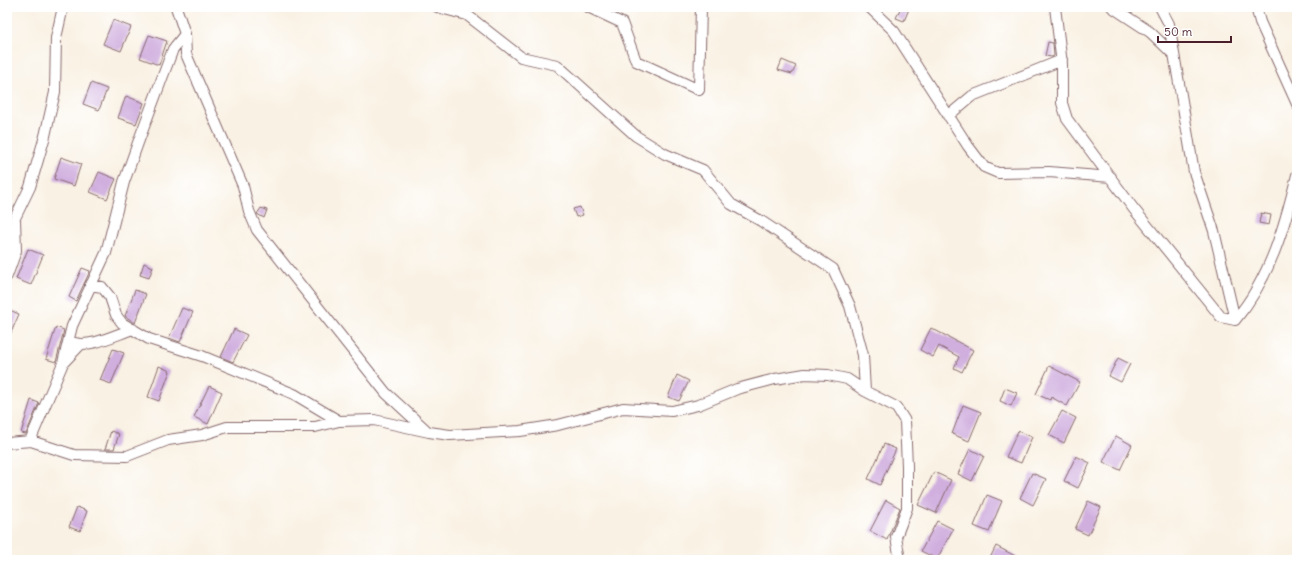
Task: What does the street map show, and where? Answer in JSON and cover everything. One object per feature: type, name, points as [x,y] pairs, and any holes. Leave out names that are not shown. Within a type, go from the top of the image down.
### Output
[{"type":"street","points":[[7,276],[16,251],[15,218],[30,187],[52,107],[56,72],[56,38],[63,7]]},
{"type":"street","points":[[176,7],[185,34],[186,54],[243,186],[249,210],[257,230],[386,393],[414,421],[429,432]]},
{"type":"street","points":[[437,7],[467,15],[521,57],[557,65],[636,136],[665,154],[703,170],[730,204],[761,220],[833,269],[850,306],[862,355],[865,391]]},
{"type":"street","points":[[588,7],[622,23],[636,61],[699,90],[701,7]]},
{"type":"street","points":[[869,7],[894,31],[948,116],[984,167],[998,173],[1050,172],[1111,177]]},
{"type":"street","points":[[1055,7],[1062,60],[1062,103],[1067,119],[1133,208],[1221,317],[1235,320]]},
{"type":"street","points":[[1112,7],[1150,32],[1174,55]]},
{"type":"street","points":[[1160,7],[1169,24],[1194,172],[1214,231],[1235,320]]},
{"type":"street","points":[[1256,7],[1260,22],[1297,104]]},
{"type":"street","points":[[30,441],[63,363],[72,326],[106,253],[124,182],[173,49],[185,34]]},
{"type":"street","points":[[948,116],[972,96],[1062,60]]},
{"type":"street","points":[[1235,320],[1244,310],[1266,272],[1286,220],[1297,175]]},
{"type":"street","points":[[90,285],[102,287],[110,297],[116,315],[122,323],[149,339],[202,356],[294,394],[339,421]]},
{"type":"street","points":[[68,339],[81,344],[93,343],[132,329]]},
{"type":"street","points":[[63,363],[81,344]]},
{"type":"street","points":[[7,443],[30,441],[74,455],[127,456],[146,450],[168,440],[202,435],[227,427],[315,427],[339,421],[374,420],[450,435],[520,431],[558,425],[623,408],[672,411],[698,405],[744,387],[805,374],[847,379],[865,391],[896,407],[905,421],[908,466],[907,508],[896,537],[900,560]]},
{"type":"building","points":[[901,7],[909,9],[904,21],[896,18]]},
{"type":"building","points":[[113,20],[131,27],[121,51],[103,44]]},
{"type":"building","points":[[149,35],[167,41],[159,65],[140,58]]},
{"type":"building","points":[[1048,42],[1053,43],[1054,56],[1052,57],[1045,56]]},
{"type":"building","points":[[782,60],[796,66],[792,74],[778,70]]},
{"type":"building","points":[[91,83],[107,89],[99,110],[83,104]]},
{"type":"building","points":[[126,96],[144,103],[136,124],[118,118]]},
{"type":"building","points":[[61,157],[81,164],[74,186],[54,179]]},
{"type":"building","points":[[99,172],[116,179],[107,199],[90,192]]},
{"type":"building","points":[[580,207],[583,215],[576,217],[573,209]]},
{"type":"building","points":[[261,208],[267,210],[264,218],[257,214]]},
{"type":"building","points":[[1261,213],[1271,215],[1269,225],[1259,223]]},
{"type":"building","points":[[28,249],[43,255],[31,285],[16,279]]},
{"type":"building","points":[[144,263],[153,267],[149,278],[140,275]]},
{"type":"building","points":[[82,268],[90,271],[76,301],[69,297]]},
{"type":"building","points":[[135,290],[146,294],[135,323],[125,316]]},
{"type":"building","points":[[182,308],[193,312],[180,342],[169,338]]},
{"type":"building","points":[[7,309],[19,314],[7,342]]},
{"type":"building","points":[[56,327],[64,330],[56,362],[46,359]]},
{"type":"building","points":[[931,328],[973,350],[962,372],[954,368],[959,357],[939,346],[933,357],[920,350]]},
{"type":"building","points":[[234,329],[247,335],[233,362],[221,357]]},
{"type":"building","points":[[113,349],[124,353],[111,384],[100,380]]},
{"type":"building","points":[[1118,358],[1130,364],[1121,382],[1109,376]]},
{"type":"building","points":[[159,366],[170,371],[159,401],[148,397]]},
{"type":"building","points":[[1049,366],[1080,382],[1067,406],[1051,397],[1050,400],[1036,394]]},
{"type":"building","points":[[677,375],[689,381],[679,401],[668,397]]},
{"type":"building","points":[[209,386],[222,392],[208,424],[194,417]]},
{"type":"building","points":[[1005,388],[1017,393],[1011,406],[1000,401]]},
{"type":"building","points":[[31,400],[39,403],[26,434],[21,433]]},
{"type":"building","points":[[963,405],[981,412],[969,441],[952,434]]},
{"type":"building","points":[[1062,411],[1076,418],[1064,443],[1049,435]]},
{"type":"building","points":[[111,431],[119,434],[114,449],[105,449]]},
{"type":"building","points":[[1018,431],[1032,437],[1021,463],[1006,457]]},
{"type":"building","points":[[1116,436],[1132,445],[1120,470],[1103,462]]},
{"type":"building","points":[[884,444],[896,449],[880,485],[868,479]]},
{"type":"building","points":[[970,449],[984,456],[972,481],[958,474]]},
{"type":"building","points":[[1076,456],[1090,463],[1078,488],[1064,481]]},
{"type":"building","points":[[934,472],[951,480],[936,513],[918,505]]},
{"type":"building","points":[[1032,473],[1046,479],[1033,505],[1020,498]]},
{"type":"building","points":[[987,495],[1002,501],[989,532],[974,526]]},
{"type":"building","points":[[886,500],[900,508],[887,540],[870,531]]},
{"type":"building","points":[[1088,501],[1101,507],[1088,535],[1075,529]]},
{"type":"building","points":[[77,507],[87,511],[80,531],[69,527]]},
{"type":"building","points":[[937,521],[953,529],[937,559],[921,551]]},
{"type":"building","points":[[996,546],[1023,560],[989,560]]}]
